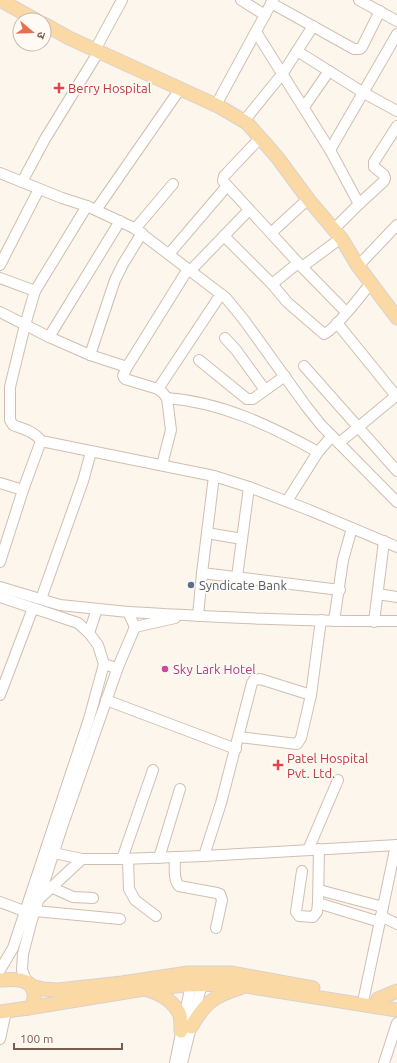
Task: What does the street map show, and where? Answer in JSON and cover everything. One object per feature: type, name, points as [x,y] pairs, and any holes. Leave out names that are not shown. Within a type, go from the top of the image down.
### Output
[{"type":"main road","points":[[0,0],[11,4],[24,12]]},
{"type":"main road","points":[[52,28],[69,38],[216,105],[244,121],[277,157],[308,199],[338,233],[358,266],[397,318]]},
{"type":"main road","points":[[3,1018],[28,1008],[147,989],[231,973],[397,1002]]},
{"type":"main road","points":[[0,980],[20,980],[43,989],[58,990],[122,983],[198,979],[397,1010]]},
{"type":"main road","points":[[28,1008],[35,997],[34,990],[29,984]]},
{"type":"main road","points":[[147,989],[167,998],[176,1008],[186,1029],[208,1003],[222,993],[245,986]]},
{"type":"main road","points":[[378,999],[397,991]]},
{"type":"street","points":[[22,182],[45,139],[97,51],[122,0]]},
{"type":"street","points":[[241,0],[265,15]]},
{"type":"street","points":[[359,0],[397,20]]},
{"type":"street","points":[[216,105],[272,2],[354,49],[360,49],[362,47],[380,11]]},
{"type":"street","points":[[244,121],[283,73],[313,26]]},
{"type":"street","points":[[256,32],[330,150],[359,204]]},
{"type":"street","points":[[330,150],[397,34]]},
{"type":"street","points":[[297,51],[397,112]]},
{"type":"street","points":[[304,107],[329,71]]},
{"type":"street","points":[[180,89],[92,208],[35,291],[10,387],[10,420],[13,425],[31,432],[41,441],[214,476],[250,487],[397,547]]},
{"type":"street","points":[[272,284],[300,265],[338,233],[359,204],[385,179],[384,175],[374,166],[374,162],[397,126]]},
{"type":"street","points":[[260,138],[224,176],[223,181],[300,265],[346,312]]},
{"type":"street","points":[[2,177],[22,182],[120,220],[139,231],[226,298],[244,320],[306,406],[335,439],[397,502]]},
{"type":"street","points":[[90,355],[114,280],[139,231],[173,184]]},
{"type":"street","points":[[169,254],[227,186]]},
{"type":"street","points":[[0,265],[39,189]]},
{"type":"street","points":[[271,233],[308,199]]},
{"type":"street","points":[[162,465],[170,430],[167,398],[163,392],[158,389],[123,378],[123,374],[189,270],[249,210]]},
{"type":"street","points":[[49,338],[120,220]]},
{"type":"street","points":[[358,266],[397,225]]},
{"type":"street","points":[[224,236],[272,284],[287,302],[322,334],[327,334],[337,324],[371,283]]},
{"type":"street","points":[[0,278],[35,291]]},
{"type":"street","points":[[158,389],[221,294]]},
{"type":"street","points":[[0,312],[49,338],[90,355],[127,367]]},
{"type":"street","points":[[287,501],[318,452],[335,439],[358,426],[397,396],[337,324]]},
{"type":"street","points":[[225,338],[236,350],[265,390]]},
{"type":"street","points":[[199,360],[245,398],[253,399],[285,376]]},
{"type":"street","points":[[304,366],[397,471]]},
{"type":"street","points":[[167,398],[181,399],[228,410],[287,435],[318,452]]},
{"type":"street","points":[[0,562],[23,490],[41,441]]},
{"type":"street","points":[[41,599],[83,481],[91,452]]},
{"type":"street","points":[[193,616],[202,573],[214,476]]},
{"type":"street","points":[[0,483],[23,490]]},
{"type":"street","points":[[237,577],[250,487]]},
{"type":"street","points":[[334,621],[340,590],[343,560],[352,528]]},
{"type":"street","points":[[207,533],[242,539]]},
{"type":"street","points":[[374,622],[384,541]]},
{"type":"street","points":[[202,573],[340,590]]},
{"type":"street","points":[[0,587],[60,604],[128,612],[334,621],[397,621]]},
{"type":"street","points":[[378,594],[397,596]]},
{"type":"street","points":[[0,597],[78,623],[89,633],[98,645],[104,664],[89,719],[24,911],[13,948],[0,970]]},
{"type":"street","points":[[0,695],[34,608]]},
{"type":"street","points":[[89,633],[97,609]]},
{"type":"street","points":[[29,984],[22,970],[23,954],[54,853],[106,700],[135,627],[128,612]]},
{"type":"street","points":[[135,627],[193,616]]},
{"type":"street","points":[[239,737],[297,744],[301,738],[311,694],[321,620]]},
{"type":"street","points":[[104,664],[113,668],[118,667]]},
{"type":"street","points":[[204,856],[236,749],[252,683],[254,680],[260,679],[311,694]]},
{"type":"street","points":[[106,700],[236,749]]},
{"type":"street","points":[[153,770],[125,859],[129,889],[136,900],[156,916]]},
{"type":"street","points":[[308,850],[338,780]]},
{"type":"street","points":[[159,858],[180,789]]},
{"type":"street","points":[[54,853],[82,859],[125,859],[397,845],[393,885],[381,915],[364,997]]},
{"type":"street","points":[[302,871],[296,914],[299,916],[313,917],[317,912],[318,903],[320,849]]},
{"type":"street","points":[[175,857],[176,880],[180,886],[216,893],[222,897],[216,928]]},
{"type":"street","points":[[39,899],[53,888],[82,859]]},
{"type":"street","points":[[53,888],[73,897],[94,898]]},
{"type":"street","points":[[319,890],[381,915],[397,924]]},
{"type":"street","points":[[0,902],[24,911]]},
{"type":"street","points":[[318,903],[381,915]]},
{"type":"street","points":[[36,910],[120,919]]},
{"type":"street","points":[[175,1063],[186,1029],[198,979]]},
{"type":"street","points":[[0,1039],[3,1018]]},
{"type":"street","points":[[384,1063],[397,1023]]},
{"type":"street","points":[[182,1063],[186,1029]]},
{"type":"place","name":"Berry Hospital","points":[[59,88]]},
{"type":"place","name":"Syndicate Bank","points":[[191,585]]},
{"type":"place","name":"Sky Lark Hotel","points":[[165,669]]},
{"type":"place","name":"Patel Hospital Pvt. Ltd.","points":[[278,765]]}]
